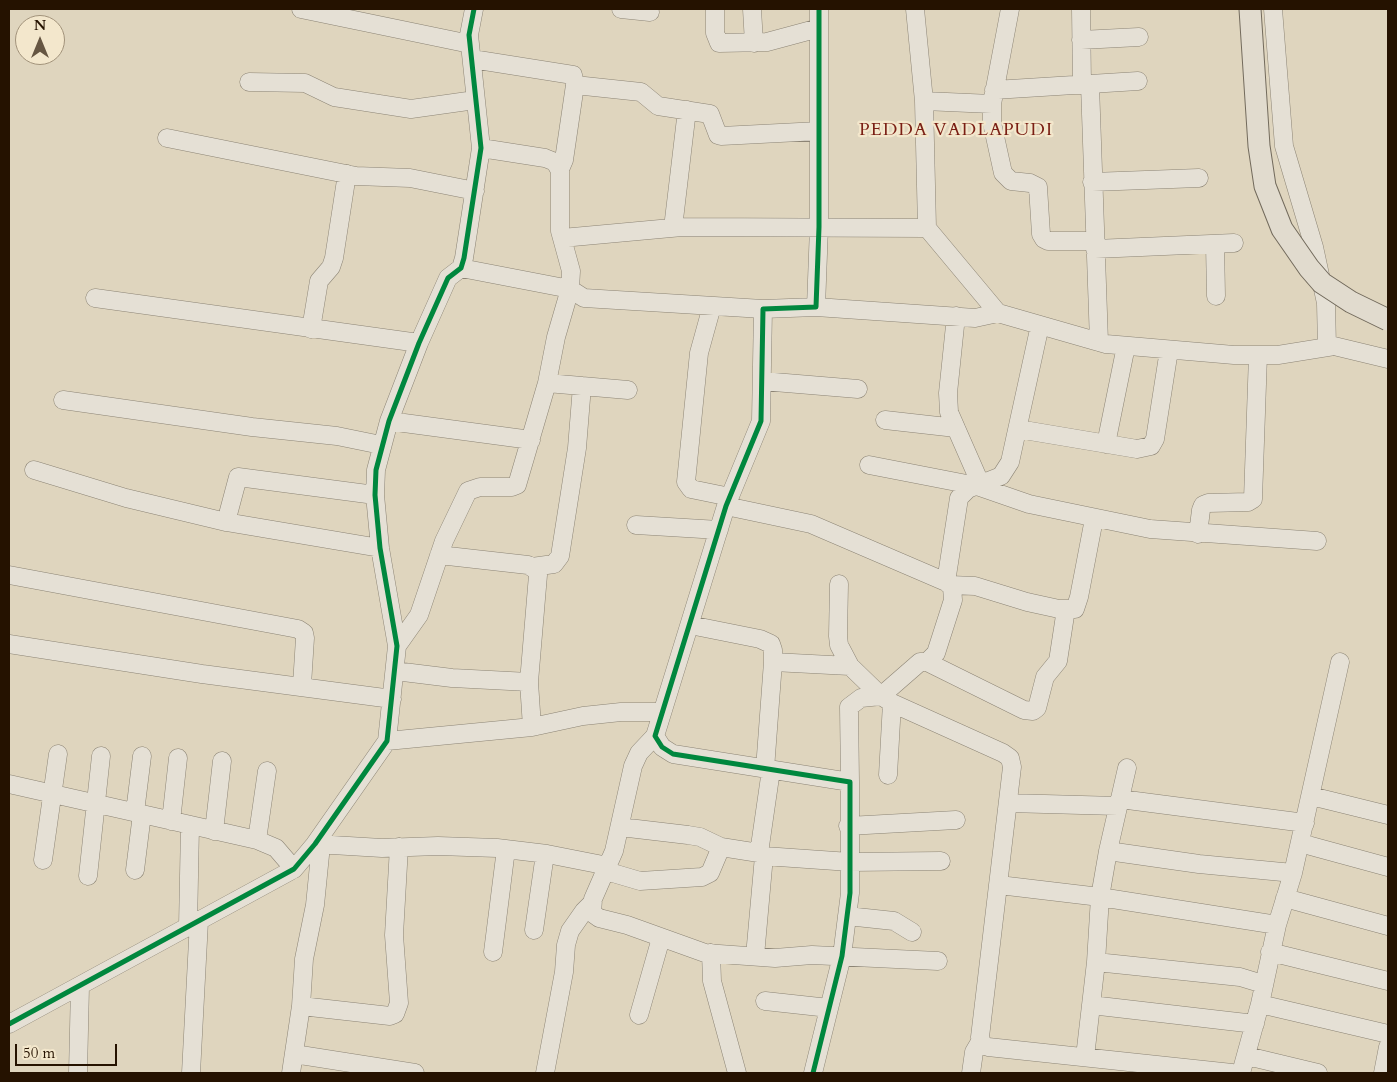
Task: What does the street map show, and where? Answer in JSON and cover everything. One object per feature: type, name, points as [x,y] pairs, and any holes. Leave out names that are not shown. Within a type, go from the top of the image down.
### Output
[{"type":"main road","points":[[1250,9],[1259,146],[1265,186],[1282,229],[1309,268],[1322,282],[1351,302],[1388,320]]},
{"type":"street","points":[[301,9],[573,75],[576,85],[564,160],[561,167],[545,158],[482,148]]},
{"type":"street","points":[[9,1024],[294,869],[318,844],[387,742],[397,646],[380,548],[375,495],[376,470],[381,445],[389,421],[419,342],[448,278],[461,268],[482,148],[475,100],[471,51],[473,9]]},
{"type":"street","points":[[621,9],[650,12]]},
{"type":"street","points":[[715,9],[715,33],[719,43],[767,42],[819,28]]},
{"type":"street","points":[[752,9],[754,43]]},
{"type":"street","points":[[816,307],[819,227],[819,9]]},
{"type":"street","points":[[915,9],[924,101],[927,228],[998,313]]},
{"type":"street","points":[[1010,9],[993,97],[992,123],[1003,173],[1011,181],[1030,183],[1038,187],[1041,234],[1044,239],[1048,241],[1095,245],[1234,243]]},
{"type":"street","points":[[1081,9],[1081,40],[1086,85],[1092,182],[1099,342]]},
{"type":"street","points":[[1273,9],[1284,146],[1316,257],[1326,303],[1327,347]]},
{"type":"street","points":[[1081,40],[1139,37]]},
{"type":"street","points":[[924,101],[993,97],[1086,85],[1138,81]]},
{"type":"street","points":[[248,82],[305,84],[334,97],[411,109],[475,100]]},
{"type":"street","points":[[576,85],[641,92],[658,106],[713,115],[716,132],[721,136],[819,132]]},
{"type":"street","points":[[673,228],[687,110]]},
{"type":"street","points":[[167,138],[347,174],[410,178],[475,191]]},
{"type":"street","points":[[397,646],[419,615],[439,555],[468,491],[480,486],[512,487],[517,485],[547,383],[556,337],[570,289],[571,271],[562,238],[560,171],[555,162]]},
{"type":"street","points":[[312,329],[319,281],[331,267],[334,258],[347,174]]},
{"type":"street","points":[[1092,182],[1199,178]]},
{"type":"street","points":[[562,238],[673,228],[927,228]]},
{"type":"street","points":[[1215,244],[1216,296]]},
{"type":"street","points":[[461,268],[570,289],[584,298],[592,300],[762,308],[816,307],[975,318],[998,313],[1099,342],[1126,346],[1258,355],[1278,355],[1327,347],[1350,348],[1388,359]]},
{"type":"street","points":[[95,298],[312,329],[419,342]]},
{"type":"street","points":[[712,306],[699,353],[686,482],[691,489],[811,524],[948,584],[975,586],[1027,602],[1066,610],[1075,609],[1078,605],[1094,519]]},
{"type":"street","points":[[545,1073],[564,972],[566,945],[570,931],[592,903],[607,869],[620,827],[633,766],[639,753],[655,736],[728,501],[762,421],[762,308]]},
{"type":"street","points":[[956,316],[948,402],[949,412],[979,485]]},
{"type":"street","points":[[927,662],[936,653],[953,600],[954,594],[948,584],[959,498],[968,489],[1001,476],[1010,462],[1040,325]]},
{"type":"street","points":[[1106,444],[1126,346]]},
{"type":"street","points":[[1018,430],[1137,449],[1151,446],[1155,439],[1169,350]]},
{"type":"street","points":[[1198,534],[1200,510],[1203,505],[1208,503],[1248,502],[1253,499],[1258,355]]},
{"type":"street","points":[[762,381],[858,389]]},
{"type":"street","points":[[547,383],[628,390]]},
{"type":"street","points":[[439,555],[532,567],[554,564],[560,556],[577,448],[582,386]]},
{"type":"street","points":[[62,400],[252,427],[337,436],[381,445]]},
{"type":"street","points":[[885,420],[956,428]]},
{"type":"street","points":[[389,421],[531,440]]},
{"type":"street","points":[[869,465],[979,485],[1029,504],[1094,519],[1150,529],[1198,534],[1317,541]]},
{"type":"street","points":[[34,470],[126,498],[226,522],[380,548]]},
{"type":"street","points":[[226,522],[238,477],[375,495]]},
{"type":"street","points":[[636,525],[719,530]]},
{"type":"street","points":[[532,567],[538,575],[529,682],[532,727]]},
{"type":"street","points":[[9,576],[298,629],[304,633],[305,638],[302,685]]},
{"type":"street","points":[[839,584],[839,645],[850,666],[886,699],[1003,753],[1010,758],[1012,767],[981,1040],[974,1052],[971,1073]]},
{"type":"street","points":[[888,774],[886,699],[920,662],[927,662],[1024,710],[1033,711],[1037,708],[1045,677],[1059,656],[1066,610]]},
{"type":"street","points":[[690,625],[767,641],[773,650],[768,769],[755,956]]},
{"type":"street","points":[[9,644],[202,674],[302,685],[392,699]]},
{"type":"street","points":[[773,662],[850,666]]},
{"type":"street","points":[[1241,1073],[1260,1004],[1277,925],[1293,873],[1340,662]]},
{"type":"street","points":[[395,671],[452,678],[529,682]]},
{"type":"street","points":[[812,1073],[842,956],[847,916],[850,862],[848,826],[850,782],[849,707],[861,698],[886,699]]},
{"type":"street","points":[[387,742],[532,727],[583,716],[621,712],[662,712]]},
{"type":"street","points":[[655,736],[662,747],[673,754],[850,782]]},
{"type":"street","points":[[43,860],[58,754]]},
{"type":"street","points":[[88,876],[101,756]]},
{"type":"street","points":[[135,870],[142,756]]},
{"type":"street","points":[[171,821],[178,758]]},
{"type":"street","points":[[214,831],[222,761]]},
{"type":"street","points":[[1090,1062],[1091,1005],[1100,898],[1108,851],[1127,768]]},
{"type":"street","points":[[258,840],[267,771]]},
{"type":"street","points":[[9,784],[258,840],[276,848],[294,869]]},
{"type":"street","points":[[1311,796],[1388,815]]},
{"type":"street","points":[[1008,803],[1119,802],[1305,823]]},
{"type":"street","points":[[848,826],[956,820]]},
{"type":"street","points":[[190,826],[194,924],[191,1073]]},
{"type":"street","points":[[620,827],[700,837],[721,847],[762,855],[850,862],[941,861]]},
{"type":"street","points":[[1300,843],[1388,867]]},
{"type":"street","points":[[318,844],[399,848],[438,846],[506,849],[545,854],[607,869],[640,880],[702,877],[710,873],[721,847]]},
{"type":"street","points":[[292,1073],[301,1006],[304,959],[315,904],[318,844]]},
{"type":"street","points":[[301,1006],[390,1016],[395,1014],[399,1003],[394,935],[399,848]]},
{"type":"street","points":[[493,952],[506,849]]},
{"type":"street","points":[[1108,851],[1199,864],[1293,873]]},
{"type":"street","points":[[534,930],[545,854]]},
{"type":"street","points":[[999,886],[1100,898],[1277,925]]},
{"type":"street","points":[[1285,898],[1388,926]]},
{"type":"street","points":[[592,903],[592,913],[599,918],[628,925],[661,938],[710,953],[789,958],[812,955],[938,961]]},
{"type":"street","points":[[847,916],[894,921],[912,932]]},
{"type":"street","points":[[640,1015],[661,938]]},
{"type":"street","points":[[1270,952],[1388,981]]},
{"type":"street","points":[[710,953],[712,982],[737,1073]]},
{"type":"street","points":[[1096,962],[1240,977],[1263,984]]},
{"type":"street","points":[[78,1073],[80,986]]},
{"type":"street","points":[[765,1001],[828,1008]]},
{"type":"street","points":[[1260,1004],[1388,1034]]},
{"type":"street","points":[[1091,1005],[1255,1024]]},
{"type":"street","points":[[981,1040],[982,1044],[988,1047],[1090,1062],[1232,1073]]},
{"type":"street","points":[[1383,1073],[1388,1047]]},
{"type":"street","points":[[294,1054],[415,1073]]},
{"type":"street","points":[[1247,1056],[1318,1073]]},
{"type":"cycle path","points":[[9,1024],[294,869],[315,844],[387,741],[397,646],[380,548],[375,495],[376,470],[389,421],[419,343],[448,278],[461,268],[464,258],[481,148],[469,35],[474,9]]},
{"type":"cycle path","points":[[813,1073],[842,956],[850,893],[850,782],[673,754],[662,747],[655,736],[726,506],[761,421],[763,309],[816,307],[819,227],[819,9]]},
{"type":"district","name":"PEDDA VADLAPUDI","points":[[956,131]]}]
